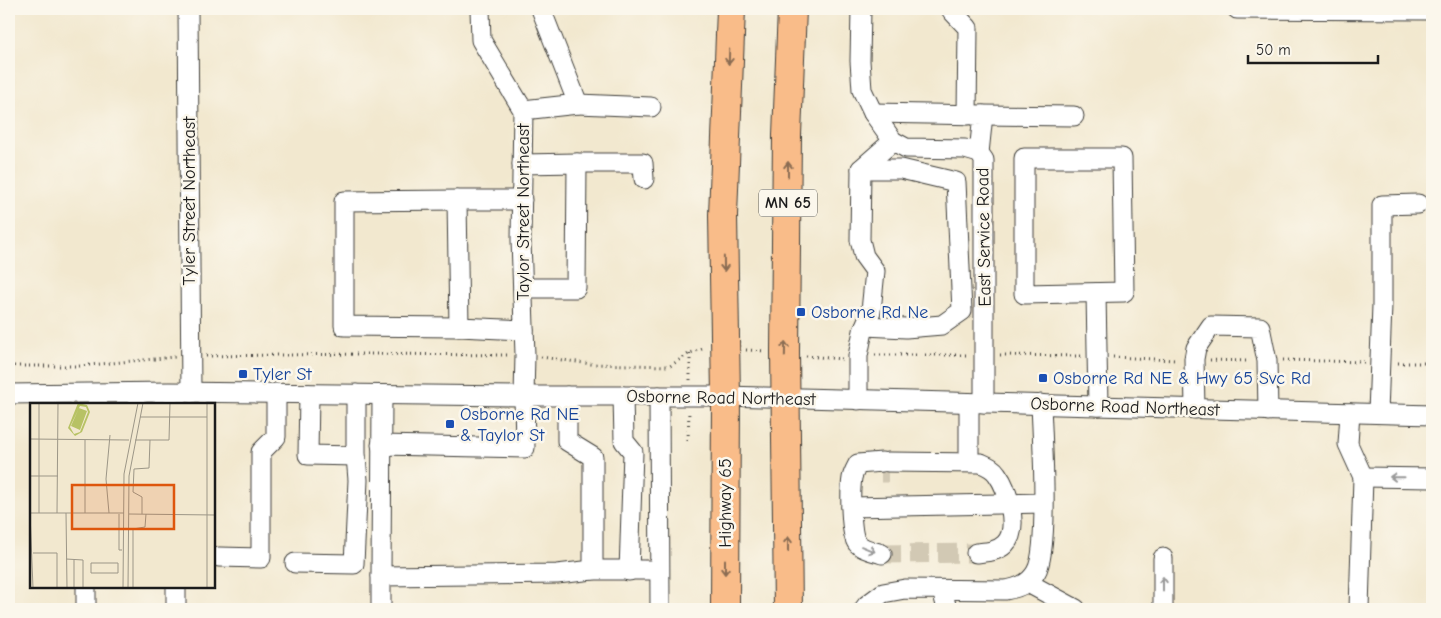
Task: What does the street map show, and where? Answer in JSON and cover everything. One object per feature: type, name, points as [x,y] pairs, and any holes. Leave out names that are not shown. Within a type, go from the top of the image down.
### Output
[{"type":"highway","name":"Highway 65","points":[[725,609],[726,396],[723,215],[731,9]]},
{"type":"highway","name":"MN 65","points":[[788,609],[785,398],[788,134],[792,9]]},
{"type":"street","name":"Tyler Street Northeast","points":[[188,9],[191,393]]},
{"type":"street","name":"Taylor Street Northeast","points":[[381,445],[525,448],[522,200],[523,110],[481,40],[480,9]]},
{"type":"street","points":[[540,9],[578,104]]},
{"type":"street","points":[[858,400],[858,356],[865,326],[871,311],[875,271],[864,256],[860,240],[861,169],[893,142],[872,113],[862,90],[860,61],[861,9]]},
{"type":"street","points":[[952,9],[968,28],[979,153]]},
{"type":"street","points":[[1237,9],[1432,10]]},
{"type":"street","points":[[523,110],[578,104],[651,106]]},
{"type":"street","points":[[872,113],[1074,116]]},
{"type":"street","name":"East Service Road","points":[[893,142],[906,148],[965,149],[979,153],[984,160],[984,280],[977,403],[969,453]]},
{"type":"street","points":[[1024,158],[1122,158],[1124,292],[1096,293],[1024,294],[1024,158]]},
{"type":"street","points":[[523,288],[576,288],[577,163]]},
{"type":"street","points":[[522,164],[643,163],[644,179]]},
{"type":"street","points":[[861,169],[900,169],[956,182],[962,311],[942,325],[906,328],[865,326]]},
{"type":"street","points":[[457,200],[458,327]]},
{"type":"street","points":[[522,200],[344,201],[344,326],[458,327],[524,330]]},
{"type":"street","points":[[1378,413],[1382,305],[1382,205],[1418,204]]},
{"type":"street","points":[[960,280],[984,280]]},
{"type":"street","points":[[1096,293],[1098,406]]},
{"type":"street","points":[[1195,409],[1194,359],[1196,348],[1211,326],[1260,327],[1266,361],[1268,410]]},
{"type":"street","name":"Osborne Road Northeast","points":[[9,394],[88,399],[169,398],[191,393],[726,396],[1432,415]]},
{"type":"street","points":[[219,558],[261,558],[261,452],[276,437],[276,393]]},
{"type":"street","points":[[309,394],[308,455],[356,456]]},
{"type":"street","points":[[294,563],[354,564],[358,480],[356,394]]},
{"type":"street","points":[[381,609],[382,395]]},
{"type":"street","points":[[567,396],[567,441],[593,457],[593,570]]},
{"type":"street","points":[[623,396],[624,441],[633,452],[629,571]]},
{"type":"street","points":[[659,396],[660,609]]},
{"type":"street","points":[[864,609],[883,593],[905,589],[1005,590],[1017,588],[1028,583],[1037,571],[1042,556],[1044,503],[1041,404]]},
{"type":"street","points":[[1350,412],[1348,444],[1363,477],[1359,609]]},
{"type":"street","points":[[885,463],[969,453],[984,455],[996,460],[1005,470],[1009,478],[1008,496]]},
{"type":"street","points":[[632,460],[659,461]]},
{"type":"street","points":[[882,554],[865,549],[858,544],[854,536],[852,477],[858,464],[981,463],[990,466],[997,473],[1008,496],[1012,515],[1010,537],[998,550],[976,553]]},
{"type":"street","points":[[1363,477],[1432,478]]},
{"type":"street","points":[[852,507],[1008,496],[1044,503]]},
{"type":"street","points":[[631,500],[659,501]]},
{"type":"street","points":[[1163,609],[1164,558]]},
{"type":"street","points":[[381,576],[557,574],[593,570],[660,570]]},
{"type":"street","points":[[1028,583],[1076,609]]},
{"type":"street","points":[[86,588],[86,609]]},
{"type":"street","points":[[176,588],[176,609]]},
{"type":"street","points":[[939,609],[942,590]]},
{"type":"street","points":[[942,590],[947,609]]},
{"type":"tunnel","points":[[881,473],[888,473]]},
{"type":"tunnel","points":[[882,554],[976,553]]},
{"type":"place","name":"Osborne Rd Ne","points":[[801,312]]},
{"type":"place","name":"Tyler St","points":[[243,374]]},
{"type":"place","name":"Osborne Rd NE & Hwy 65 Svc Rd","points":[[1043,378]]},
{"type":"place","name":"Osborne Rd NE & Taylor St","points":[[450,424]]}]
